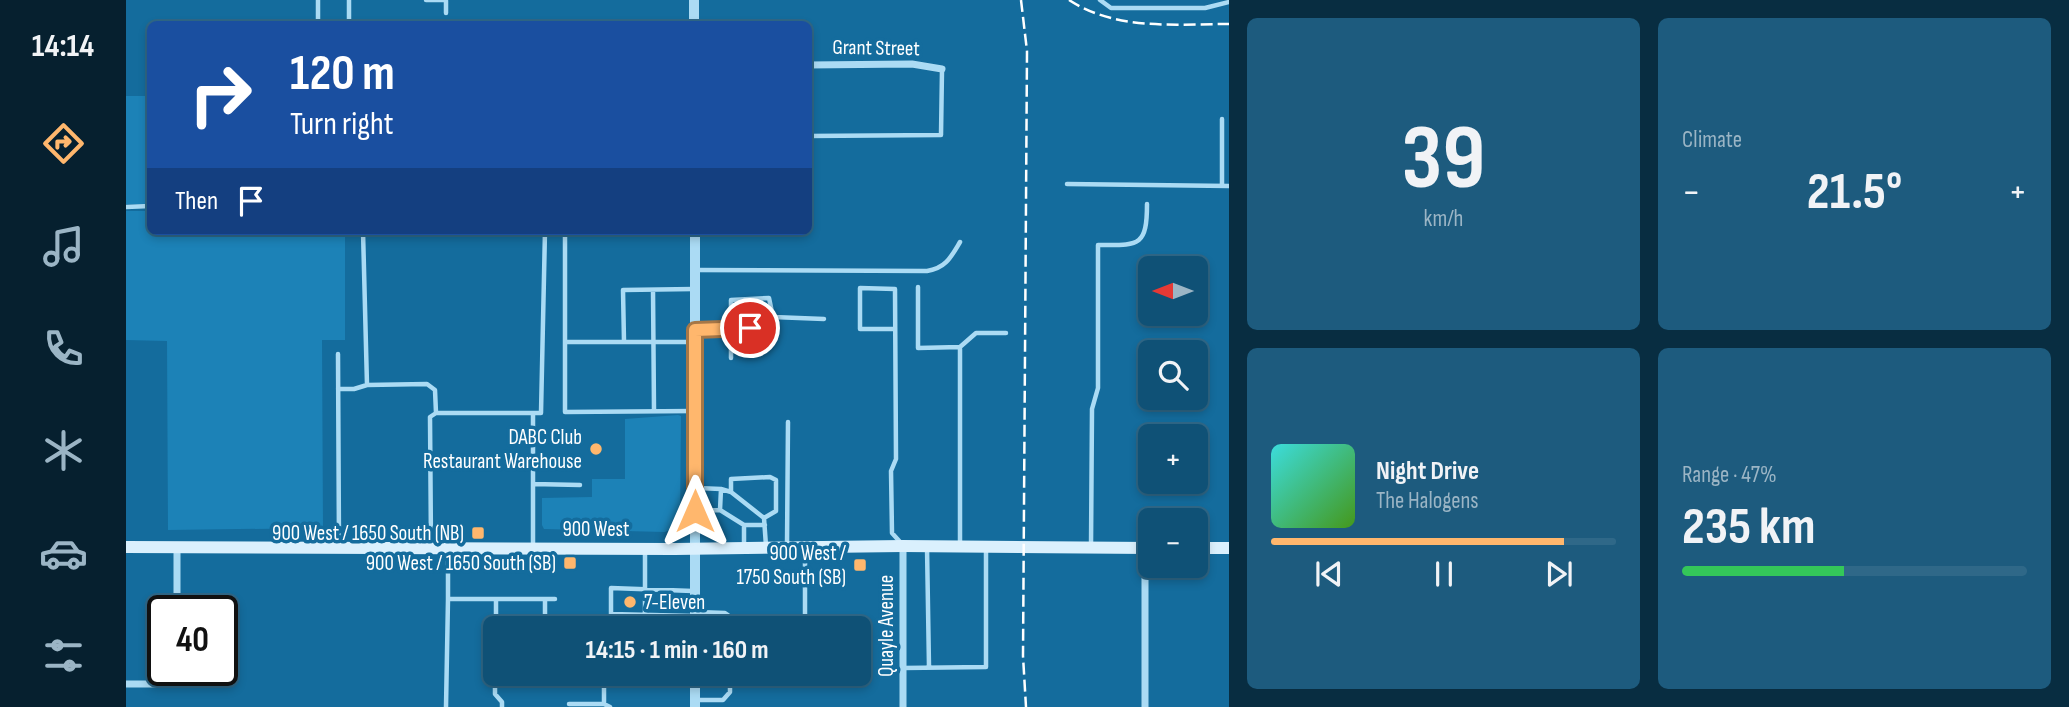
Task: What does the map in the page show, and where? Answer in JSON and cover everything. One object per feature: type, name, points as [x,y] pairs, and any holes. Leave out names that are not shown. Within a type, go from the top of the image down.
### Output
[{"type":"main road","name":"900 West","points":[[126,547],[1138,548]]},
{"type":"main road","points":[[1208,548],[1229,548]]},
{"type":"street","points":[[694,0],[694,21]]},
{"type":"street","name":"Grant Street","points":[[812,65],[912,64],[942,69]]},
{"type":"street","points":[[695,235],[695,614]]},
{"type":"street","name":"Quayle Avenue","points":[[904,546],[904,707]]},
{"type":"street","points":[[177,547],[177,595]]},
{"type":"street","points":[[1145,707],[1147,578]]},
{"type":"street","points":[[126,684],[147,684]]},
{"type":"street","points":[[695,686],[695,704]]},
{"type":"lane","points":[[318,0],[318,21]]},
{"type":"lane","points":[[349,0],[349,21]]},
{"type":"lane","points":[[426,0],[446,0],[446,13]]},
{"type":"lane","points":[[1100,0],[1111,8],[1205,8],[1229,2]]},
{"type":"lane","points":[[812,136],[942,135],[942,69]]},
{"type":"lane","points":[[1222,119],[1222,186]]},
{"type":"lane","points":[[1067,184],[1229,186]]},
{"type":"lane","points":[[1091,547],[1092,409],[1098,388],[1098,245],[1129,245],[1139,240],[1147,230],[1147,204]]},
{"type":"lane","points":[[126,206],[147,206]]},
{"type":"lane","points":[[363,235],[367,385]]},
{"type":"lane","points":[[431,547],[430,417],[436,413],[541,413],[545,235]]},
{"type":"lane","points":[[565,235],[565,412],[695,411]]},
{"type":"lane","points":[[695,270],[927,271],[947,264],[960,242]]},
{"type":"lane","points":[[918,287],[918,348],[960,346],[976,333],[1006,333]]},
{"type":"lane","points":[[895,329],[860,329],[860,288],[895,289],[896,459],[891,471],[892,533],[904,546]]},
{"type":"lane","points":[[624,342],[623,290],[695,289]]},
{"type":"lane","points":[[653,290],[654,411]]},
{"type":"lane","points":[[695,330],[732,329],[768,328],[773,317],[769,298],[732,300],[732,329],[732,358]]},
{"type":"lane","points":[[773,317],[824,318]]},
{"type":"lane","points":[[565,342],[695,342]]},
{"type":"lane","points":[[960,346],[960,547]]},
{"type":"lane","points":[[338,354],[339,547]]},
{"type":"lane","points":[[338,389],[354,389],[367,385],[426,384],[435,390],[436,413]]},
{"type":"lane","points":[[533,413],[533,548]]},
{"type":"lane","points":[[787,547],[788,422]]},
{"type":"lane","points":[[731,492],[732,479],[770,477],[776,480],[776,510],[764,518]]},
{"type":"lane","points":[[533,484],[580,485]]},
{"type":"lane","points":[[695,488],[731,492],[764,518],[766,547]]},
{"type":"lane","points":[[720,510],[721,489]]},
{"type":"lane","points":[[695,511],[720,510],[744,525],[765,525]]},
{"type":"lane","points":[[744,525],[744,547]]},
{"type":"lane","points":[[805,546],[805,616]]},
{"type":"lane","points":[[927,546],[929,667]]},
{"type":"lane","points":[[446,707],[448,547]]},
{"type":"lane","points":[[904,668],[986,667],[986,547]]},
{"type":"lane","points":[[645,548],[645,615]]},
{"type":"lane","points":[[695,591],[611,588],[611,614],[725,613],[728,616]]},
{"type":"lane","points":[[448,599],[555,599]]},
{"type":"lane","points":[[496,599],[496,616]]},
{"type":"lane","points":[[545,599],[545,616]]},
{"type":"lane","points":[[495,686],[495,694],[502,702],[502,707]]},
{"type":"lane","points":[[604,686],[604,704]]},
{"type":"lane","points":[[695,704],[723,700],[730,692],[730,686]]},
{"type":"lane","points":[[569,704],[604,704],[610,707]]},
{"type":"shaded area","points":[[126,96],[147,96],[147,204],[126,204]]},
{"type":"shaded area","points":[[126,211],[147,211],[147,235],[345,235],[345,340],[322,340],[323,528],[168,530],[167,341],[126,340]]},
{"type":"shaded area","points":[[681,416],[680,519],[674,528],[665,532],[544,529],[542,498],[592,497],[592,479],[625,479],[625,419]]},
{"type":"railway","points":[[1021,0],[1027,51],[1023,656],[1026,707]]},
{"type":"railway","points":[[1069,0],[1087,10],[1126,21],[1167,25],[1229,24]]},
{"type":"place","name":"DABC Club Restaurant Warehouse","points":[[596,449]]},
{"type":"place","name":"900 West / 1650 South (NB)","points":[[478,533]]},
{"type":"place","name":"900 West / 1650 South (SB)","points":[[570,563]]},
{"type":"place","name":"900 West / 1750 South (SB)","points":[[860,565]]},
{"type":"place","name":"7-Eleven","points":[[630,602]]},
{"type":"route","points":[[695,511],[695,330],[750,328]]}]
